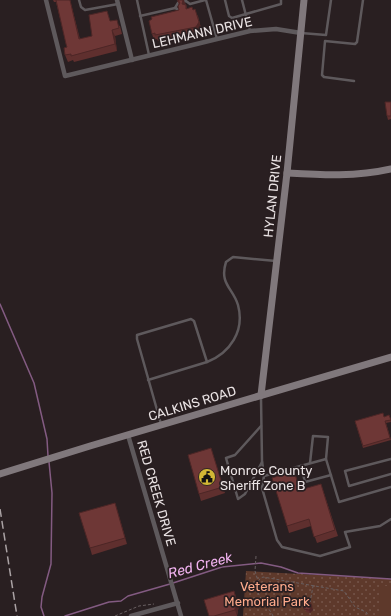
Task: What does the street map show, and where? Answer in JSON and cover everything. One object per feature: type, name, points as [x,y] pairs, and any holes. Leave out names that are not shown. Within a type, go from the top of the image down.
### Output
[{"type":"main road","name":"HYLAN DRIVE","points":[[261,395],[287,173],[304,0]]},
{"type":"main road","points":[[287,173],[338,176],[391,169]]},
{"type":"main road","name":"CALKINS ROAD","points":[[0,474],[391,357]]},
{"type":"street","name":"LEHMANN DRIVE","points":[[46,0],[65,76],[250,31],[276,30],[301,32]]},
{"type":"street","points":[[117,2],[132,60]]},
{"type":"street","name":"RED CREEK DRIVE","points":[[128,435],[181,616]]},
{"type":"street","points":[[131,616],[178,603]]},
{"type":"lane","points":[[79,0],[81,7],[85,10],[117,2]]},
{"type":"lane","points":[[137,0],[150,55]]},
{"type":"lane","points":[[175,8],[178,3],[186,1],[190,4],[206,0],[217,39]]},
{"type":"lane","points":[[225,0],[228,16],[232,18],[281,4],[281,0]]},
{"type":"lane","points":[[242,0],[250,31]]},
{"type":"lane","points":[[331,0],[322,75],[324,77],[354,81]]},
{"type":"lane","points":[[325,41],[355,44],[357,42],[362,0]]},
{"type":"lane","points":[[188,8],[190,4]]},
{"type":"lane","points":[[140,16],[175,8],[180,10]]},
{"type":"lane","points":[[301,32],[326,35]]},
{"type":"lane","points":[[148,380],[206,362],[219,357],[229,349],[236,338],[238,307],[235,297],[226,284],[224,274],[226,262],[233,257],[276,261]]},
{"type":"lane","points":[[161,425],[136,339],[140,333],[191,319],[194,321],[206,362]]},
{"type":"lane","points":[[261,395],[262,461],[264,476],[262,488],[277,540],[282,547],[320,556],[350,547],[346,532],[380,526],[391,519]]},
{"type":"lane","points":[[261,426],[235,455],[226,458],[238,499],[245,494],[262,461]]},
{"type":"lane","points":[[310,463],[313,436],[328,437],[326,459],[339,502],[391,487]]},
{"type":"lane","points":[[264,476],[326,459]]},
{"type":"lane","points":[[391,459],[345,471],[349,486],[391,474]]},
{"type":"lane","points":[[301,466],[305,482],[331,475]]},
{"type":"path","points":[[256,556],[255,566],[258,581],[258,596],[270,609],[273,616]]},
{"type":"path","points":[[258,581],[260,578],[266,577],[344,591],[355,608],[366,612],[369,616]]},
{"type":"path","points":[[309,605],[313,586]]},
{"type":"green space","name":"Veterans Memorial Park","points":[[246,571],[391,579],[391,616],[243,616]]},
{"type":"green space","points":[[380,586],[391,586],[391,616],[379,616]]},
{"type":"building","points":[[56,0],[70,0],[79,39],[92,36],[89,15],[107,11],[110,21],[117,20],[119,28],[112,30],[115,44],[71,56],[71,54],[65,55],[64,48],[67,47]]},
{"type":"building","points":[[178,0],[183,0],[182,4],[186,5],[186,9],[192,7],[193,10],[195,9],[199,22],[196,27],[155,35],[155,33],[152,34],[149,21],[152,19],[151,17],[179,10],[178,6],[180,3]]},
{"type":"building","points":[[385,102],[391,102],[391,116],[387,116]]},
{"type":"building","points":[[383,413],[384,417],[389,415],[391,420],[385,421],[390,438],[363,446],[355,421]]},
{"type":"building","name":"Monroe County Sheriff Zone B","points":[[211,448],[223,487],[199,494],[188,455]]},
{"type":"building","points":[[294,471],[300,490],[321,484],[335,530],[314,537],[309,519],[287,526],[272,478]]},
{"type":"building","points":[[115,503],[125,538],[90,548],[79,513]]},
{"type":"building","points":[[234,591],[236,599],[235,610],[209,616],[204,600]]},
{"type":"building","points":[[306,601],[310,602],[312,606],[309,610],[304,609],[303,605]]},
{"type":"waterway","name":"Red Creek","points":[[0,304],[34,383],[47,439],[48,456]]},
{"type":"waterway","name":"Red Creek","points":[[44,616],[41,607],[42,597],[51,564],[52,493],[49,462]]},
{"type":"waterway","name":"Red Creek","points":[[173,583],[222,567],[261,563],[281,567],[298,573],[391,579]]},
{"type":"waterway","name":"Red Creek","points":[[65,616],[109,602],[121,601],[128,596],[170,584]]},
{"type":"railway","points":[[0,509],[17,616]]},
{"type":"place","name":"Monroe County Sheriff Zone B","points":[[207,477]]}]
